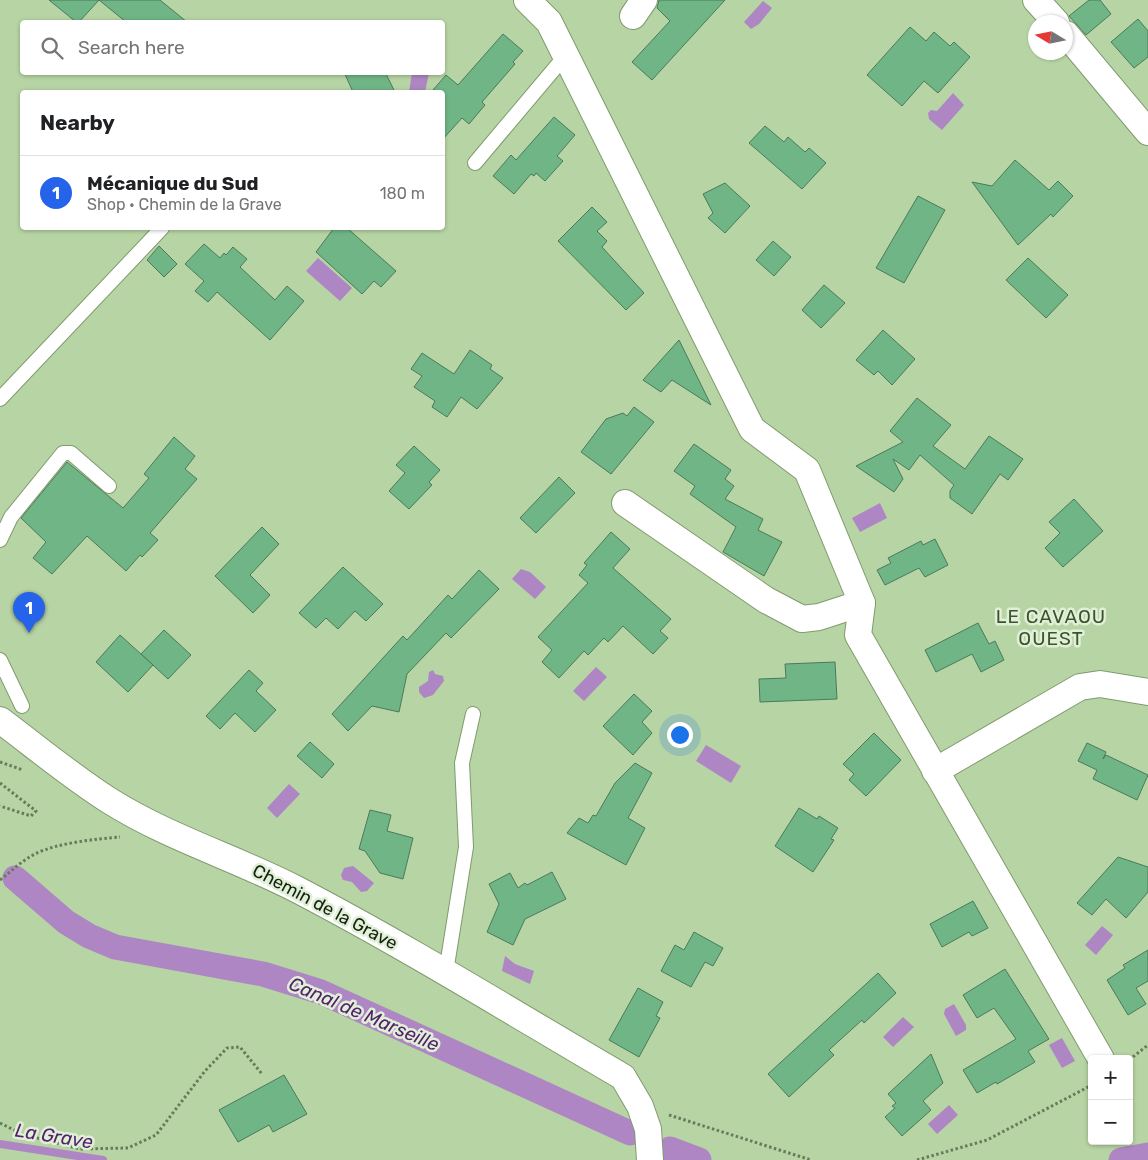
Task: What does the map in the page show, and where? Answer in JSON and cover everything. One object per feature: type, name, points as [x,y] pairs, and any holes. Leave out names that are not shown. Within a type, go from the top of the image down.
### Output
[{"type":"street","points":[[527,0],[549,22],[752,429],[807,470],[862,603],[858,635],[1099,1055]]},
{"type":"street","points":[[1036,0],[1050,15]]},
{"type":"street","points":[[1073,42],[1148,132]]},
{"type":"street","points":[[625,503],[766,600],[802,619],[862,603]]},
{"type":"street","points":[[935,771],[1080,687],[1100,684],[1148,692]]},
{"type":"street","name":"Chemin de la Grave","points":[[0,720],[110,801],[186,842],[254,869],[298,890],[446,972],[623,1077],[646,1136]]},
{"type":"lane","points":[[475,162],[566,56]]},
{"type":"lane","points":[[0,398],[160,230]]},
{"type":"lane","points":[[0,540],[11,517],[63,453],[70,453],[109,486]]},
{"type":"lane","points":[[0,660],[22,706]]},
{"type":"lane","points":[[446,972],[466,847],[462,762],[473,714]]},
{"type":"path","points":[[0,762],[26,771]]},
{"type":"path","points":[[0,783],[36,811],[31,816],[0,806]]},
{"type":"path","points":[[0,880],[16,866],[36,853],[53,848],[122,836]]},
{"type":"path","points":[[1133,1057],[1148,1045]]},
{"type":"path","points":[[0,1124],[22,1134],[80,1149],[128,1148],[156,1135],[205,1070],[227,1048],[240,1047],[262,1074]]},
{"type":"path","points":[[918,1160],[987,1140],[1088,1087]]},
{"type":"path","points":[[646,1136],[811,1160]]},
{"type":"shaded area","points":[[763,1],[772,8],[759,24],[751,29],[744,22]]},
{"type":"shaded area","points":[[412,75],[429,75],[425,90],[409,90]]},
{"type":"shaded area","points":[[953,93],[964,105],[942,130],[929,119],[928,113],[931,110],[937,111]]},
{"type":"shaded area","points":[[318,258],[352,288],[340,301],[306,271]]},
{"type":"shaded area","points":[[880,503],[887,518],[860,532],[852,518]]},
{"type":"shaded area","points":[[521,569],[530,572],[546,587],[535,599],[512,579]]},
{"type":"shaded area","points":[[596,667],[607,677],[584,701],[573,691]]},
{"type":"shaded area","points":[[433,670],[435,674],[443,676],[444,681],[433,695],[424,698],[419,692],[419,687],[428,681],[429,672]]},
{"type":"shaded area","points":[[706,745],[741,766],[731,783],[696,761]]},
{"type":"shaded area","points":[[289,784],[300,794],[277,818],[267,808]]},
{"type":"shaded area","points":[[353,866],[374,883],[367,891],[361,892],[352,882],[343,880],[341,875],[344,868]]},
{"type":"shaded area","points":[[1102,926],[1113,935],[1096,955],[1085,945]]},
{"type":"shaded area","points":[[505,956],[515,964],[534,971],[530,984],[502,971]]},
{"type":"shaded area","points":[[954,1004],[966,1025],[966,1030],[956,1036],[944,1014],[945,1009]]},
{"type":"shaded area","points":[[903,1017],[914,1027],[893,1047],[883,1037]]},
{"type":"shaded area","points":[[1062,1038],[1075,1061],[1062,1068],[1049,1045]]},
{"type":"shaded area","points":[[949,1105],[958,1115],[937,1134],[928,1124]]},
{"type":"building","points":[[49,0],[99,0],[81,20],[74,20]]},
{"type":"building","points":[[99,0],[160,0],[185,20],[124,20]]},
{"type":"building","points":[[659,0],[725,0],[652,80],[632,62],[670,21],[657,8]]},
{"type":"building","points":[[1089,0],[1100,0],[1111,14],[1086,35],[1073,20],[1073,15],[1070,15]]},
{"type":"building","points":[[1138,19],[1148,31],[1148,57],[1134,68],[1111,42]]},
{"type":"building","points":[[910,27],[926,41],[934,32],[950,46],[954,42],[970,57],[938,93],[924,81],[902,106],[867,75]]},
{"type":"building","points":[[503,34],[523,51],[513,62],[515,64],[482,102],[485,105],[469,124],[462,118],[445,137],[445,90],[433,90],[446,75],[458,85]]},
{"type":"building","points":[[345,75],[386,75],[394,90],[352,90]]},
{"type":"building","points":[[554,117],[575,135],[557,156],[563,161],[545,181],[536,173],[534,176],[531,174],[514,194],[493,176],[511,155],[516,160]]},
{"type":"building","points":[[765,126],[784,142],[788,137],[805,152],[809,148],[826,163],[802,189],[749,143]]},
{"type":"building","points":[[1015,160],[1049,190],[1058,181],[1073,196],[1053,217],[1051,214],[1018,245],[972,182],[992,186]]},
{"type":"building","points":[[725,183],[750,206],[725,233],[708,218],[713,213],[703,194]]},
{"type":"building","points":[[918,196],[945,210],[904,283],[876,268]]},
{"type":"building","points":[[592,207],[607,222],[597,231],[607,241],[602,247],[644,293],[626,310],[558,241]]},
{"type":"building","points":[[332,230],[349,230],[396,271],[381,287],[374,281],[362,294],[316,252]]},
{"type":"building","points":[[773,241],[791,257],[774,276],[756,260]]},
{"type":"building","points":[[204,244],[220,258],[224,253],[226,255],[233,247],[247,259],[240,267],[275,300],[287,286],[304,301],[270,340],[217,292],[208,302],[195,291],[204,281],[185,264]]},
{"type":"building","points":[[159,246],[177,264],[164,277],[147,260]]},
{"type":"building","points":[[1028,258],[1068,295],[1046,318],[1006,280]]},
{"type":"building","points":[[824,285],[845,303],[821,328],[802,310]]},
{"type":"building","points":[[883,330],[915,359],[892,385],[878,371],[874,375],[856,360]]},
{"type":"building","points":[[679,340],[711,405],[672,380],[661,392],[643,380]]},
{"type":"building","points":[[470,350],[492,365],[490,369],[503,378],[477,409],[461,397],[447,417],[432,407],[435,401],[414,387],[422,376],[411,369],[422,353],[454,374]]},
{"type":"building","points":[[917,398],[951,425],[933,446],[965,469],[989,436],[1023,459],[1008,480],[1000,474],[972,514],[950,498],[950,491],[954,485],[920,455],[909,470],[893,459],[903,479],[894,492],[856,466],[903,442],[890,431]]},
{"type":"building","points":[[634,407],[654,422],[611,474],[581,452],[606,419],[623,413],[627,416]]},
{"type":"building","points":[[174,437],[195,456],[185,469],[197,479],[150,533],[158,540],[142,557],[140,555],[126,571],[87,536],[52,574],[33,558],[46,542],[21,518],[67,462],[123,508],[149,478],[144,474]]},
{"type":"building","points":[[694,444],[731,470],[725,479],[734,486],[725,499],[763,519],[758,530],[782,542],[764,576],[723,552],[736,527],[690,494],[695,486],[674,471]]},
{"type":"building","points":[[414,446],[440,470],[429,482],[432,485],[409,509],[389,491],[405,473],[396,465]]},
{"type":"building","points":[[559,477],[575,493],[536,533],[520,518]]},
{"type":"building","points":[[1074,499],[1103,531],[1063,567],[1045,548],[1060,533],[1049,522]]},
{"type":"building","points":[[262,527],[279,544],[250,575],[270,595],[253,613],[215,576]]},
{"type":"building","points":[[611,532],[630,549],[613,568],[671,619],[660,631],[668,638],[653,654],[623,626],[608,642],[604,638],[588,655],[584,651],[559,678],[542,662],[552,650],[538,637],[588,583],[579,575],[587,565],[584,563]]},
{"type":"building","points":[[935,539],[948,565],[925,577],[919,568],[885,585],[877,570],[891,563],[888,558],[921,541],[923,545]]},
{"type":"building","points":[[343,567],[383,604],[366,621],[355,611],[338,629],[326,618],[316,628],[299,613]]},
{"type":"building","points":[[479,570],[499,589],[451,638],[446,633],[407,674],[399,712],[372,706],[348,731],[332,714],[403,636],[407,640],[448,595],[452,599]]},
{"type":"building","points":[[978,623],[989,644],[995,641],[1004,660],[981,672],[972,654],[936,672],[925,650]]},
{"type":"building","points":[[164,630],[191,655],[168,679],[141,654]]},
{"type":"building","points":[[120,635],[153,665],[128,692],[96,662]]},
{"type":"building","points":[[835,662],[837,699],[760,702],[759,679],[786,678],[785,664]]},
{"type":"building","points":[[249,670],[263,683],[256,691],[276,710],[255,732],[235,713],[220,729],[206,716]]},
{"type":"building","points":[[634,694],[652,711],[642,722],[652,733],[633,755],[603,726]]},
{"type":"building","points":[[874,733],[901,760],[866,796],[849,780],[854,774],[843,764]]},
{"type":"building","points":[[310,742],[334,764],[322,778],[297,756]]},
{"type":"building","points":[[1087,743],[1106,752],[1103,759],[1106,755],[1148,775],[1137,800],[1093,779],[1097,770],[1078,761]]},
{"type":"building","points":[[635,763],[652,773],[628,818],[645,828],[626,865],[567,833],[579,818],[588,823],[593,815],[596,816],[615,783]]},
{"type":"building","points":[[799,808],[817,819],[819,816],[838,828],[831,839],[834,840],[813,872],[775,846]]},
{"type":"building","points":[[370,810],[391,815],[387,831],[413,838],[403,879],[380,873],[365,851],[359,849]]},
{"type":"building","points":[[1118,857],[1148,867],[1148,892],[1126,918],[1106,899],[1092,915],[1077,903]]},
{"type":"building","points":[[552,872],[566,899],[525,919],[513,945],[487,932],[499,904],[489,884],[510,873],[518,888],[525,883],[527,885]]},
{"type":"building","points":[[973,901],[988,928],[972,936],[969,932],[942,947],[930,924]]},
{"type":"building","points":[[694,932],[723,948],[713,966],[705,962],[691,987],[661,971],[675,945],[684,950]]},
{"type":"building","points":[[1148,950],[1148,981],[1136,988],[1146,1004],[1128,1015],[1107,980],[1125,968],[1123,965]]},
{"type":"building","points":[[1005,969],[1049,1039],[1028,1051],[1035,1062],[977,1093],[963,1070],[1016,1039],[994,1008],[977,1018],[963,995]]},
{"type":"building","points":[[878,973],[896,993],[864,1023],[862,1020],[829,1050],[834,1055],[789,1097],[768,1074]]},
{"type":"building","points":[[638,988],[663,1002],[656,1016],[660,1018],[639,1057],[609,1040]]},
{"type":"building","points":[[931,1054],[943,1083],[923,1101],[931,1110],[902,1136],[885,1117],[895,1108],[892,1106],[896,1103],[888,1094]]},
{"type":"building","points":[[284,1075],[307,1114],[273,1132],[269,1125],[238,1142],[219,1110]]},
{"type":"waterway","name":"Canal de Marseille","points":[[15,878],[66,922],[89,936],[115,947],[263,974],[321,992],[630,1133]]},
{"type":"waterway","name":"La Grave","points":[[0,1144],[103,1160]]},
{"type":"waterway","name":"Canal de Marseille","points":[[670,1149],[699,1160]]},
{"type":"waterway","name":"Canal de Marseille","points":[[1121,1160],[1148,1155]]},
{"type":"place","name":"Mécanique du Sud","points":[[29,633]]},
{"type":"district","name":"LE CAVAOU OUEST","points":[[1051,627]]}]
